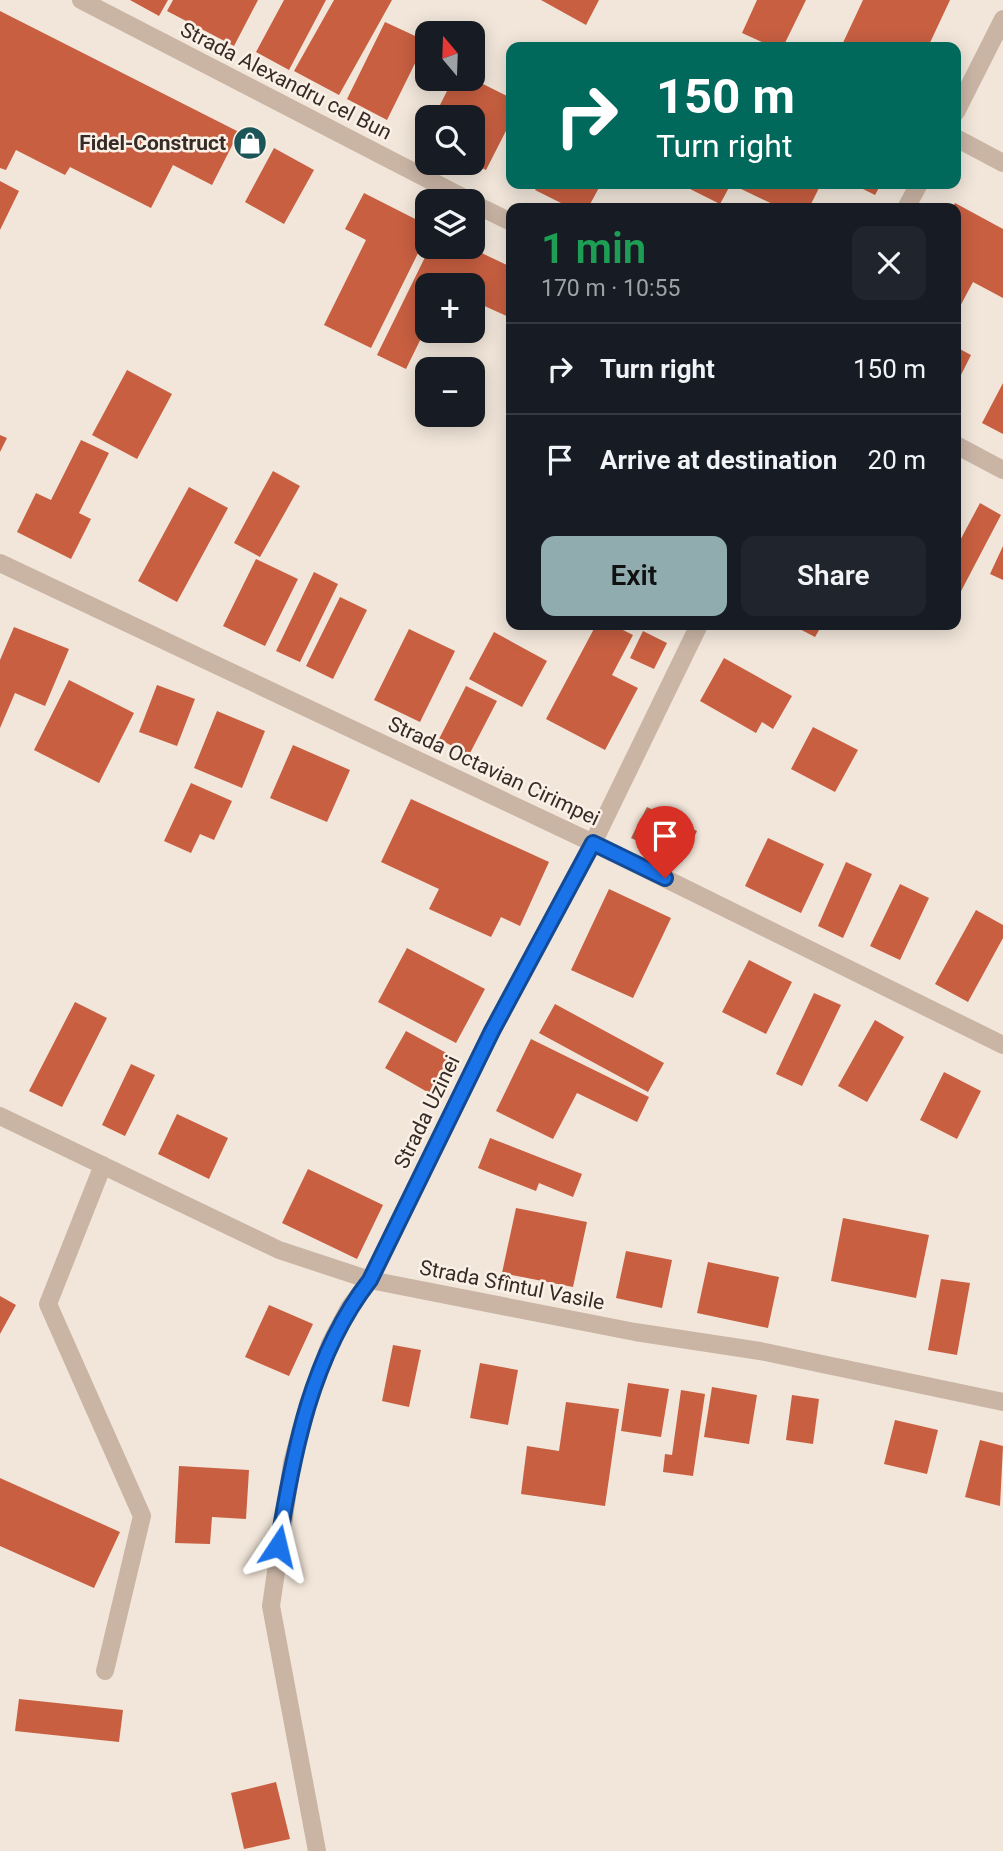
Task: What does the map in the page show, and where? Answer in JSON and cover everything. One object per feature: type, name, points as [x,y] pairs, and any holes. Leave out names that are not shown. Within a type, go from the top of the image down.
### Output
[{"type":"street","name":"Strada Alexandru cel Bun","points":[[81,0],[446,189]]},
{"type":"street","points":[[961,102],[1003,19]]},
{"type":"street","points":[[961,141],[1003,163]]},
{"type":"street","name":"Strada Alexandru cel Bun","points":[[485,209],[506,220]]},
{"type":"street","points":[[961,448],[1003,470]]},
{"type":"street","name":"Strada Octavian Cirimpei","points":[[0,563],[593,843],[1003,1045]]},
{"type":"street","name":"Strada Uzinei","points":[[317,1851],[271,1606],[292,1463],[309,1401],[330,1344],[349,1308],[370,1280],[492,1031],[593,843],[697,630]]},
{"type":"street","name":"Strada Sfîntul Vasile","points":[[0,1116],[279,1250],[370,1280],[635,1332],[760,1351],[1003,1402]]},
{"type":"street","points":[[103,1165],[48,1304],[142,1516],[105,1671]]},
{"type":"building","points":[[130,0],[168,0],[159,16]]},
{"type":"building","points":[[173,0],[258,0],[234,46],[167,11]]},
{"type":"building","points":[[284,0],[326,0],[289,70],[256,52]]},
{"type":"building","points":[[334,0],[392,0],[339,95],[294,71]]},
{"type":"building","points":[[541,0],[599,0],[586,25]]},
{"type":"building","points":[[757,0],[806,0],[785,42],[762,42],[742,33]]},
{"type":"building","points":[[863,0],[950,0],[930,42],[843,42]]},
{"type":"building","points":[[0,11],[239,132],[212,185],[173,165],[151,208],[70,167],[65,175],[16,150],[6,170],[0,168]]},
{"type":"building","points":[[385,22],[415,36],[415,63],[387,120],[347,99]]},
{"type":"building","points":[[485,85],[506,96],[506,131],[486,170],[485,105],[440,105],[447,91],[485,91]]},
{"type":"building","points":[[274,148],[314,170],[284,224],[245,202]]},
{"type":"building","points":[[0,181],[19,191],[0,230]]},
{"type":"building","points":[[598,189],[591,203],[561,203],[535,190]]},
{"type":"building","points":[[690,189],[728,189],[718,203]]},
{"type":"building","points":[[741,189],[818,189],[812,203],[770,203]]},
{"type":"building","points":[[863,189],[878,189],[875,195]]},
{"type":"building","points":[[364,193],[415,219],[415,259],[371,348],[324,325],[366,240],[345,229]]},
{"type":"building","points":[[961,206],[1003,229],[1003,298],[973,282],[961,305]]},
{"type":"building","points":[[485,255],[506,265],[506,316],[485,306],[485,273],[417,273],[424,259],[485,259]]},
{"type":"building","points":[[415,278],[415,343],[419,343],[406,369],[377,355]]},
{"type":"building","points":[[961,350],[971,355],[961,375]]},
{"type":"building","points":[[127,370],[172,394],[137,459],[92,435]]},
{"type":"building","points":[[1003,383],[1003,434],[982,423]]},
{"type":"building","points":[[0,435],[7,438],[0,452]]},
{"type":"building","points":[[81,440],[109,453],[79,513],[91,519],[71,559],[17,532],[36,493],[51,500]]},
{"type":"building","points":[[273,471],[300,486],[260,557],[234,543]]},
{"type":"building","points":[[189,487],[228,508],[177,602],[138,581]]},
{"type":"building","points":[[980,503],[1001,515],[961,591],[961,539]]},
{"type":"building","points":[[1003,546],[1003,580],[990,574]]},
{"type":"building","points":[[256,559],[298,579],[265,646],[223,626]]},
{"type":"building","points":[[314,572],[338,584],[300,662],[276,651]]},
{"type":"building","points":[[340,597],[367,610],[333,679],[306,666]]},
{"type":"building","points":[[14,627],[69,649],[45,706],[15,693],[0,728],[0,660]]},
{"type":"building","points":[[409,629],[455,651],[420,722],[374,700]]},
{"type":"building","points":[[593,630],[623,630],[633,635],[612,675],[638,688],[605,750],[546,719]]},
{"type":"building","points":[[802,630],[819,630],[815,637]]},
{"type":"building","points":[[643,631],[667,643],[654,669],[630,658]]},
{"type":"building","points":[[494,632],[547,661],[522,707],[469,679]]},
{"type":"building","points":[[724,658],[792,696],[773,729],[762,722],[756,733],[700,701]]},
{"type":"building","points":[[69,680],[134,713],[99,783],[34,750]]},
{"type":"building","points":[[157,685],[195,699],[177,746],[139,732]]},
{"type":"building","points":[[466,686],[497,701],[469,755],[439,739]]},
{"type":"building","points":[[217,711],[265,731],[242,788],[194,768]]},
{"type":"building","points":[[813,727],[858,750],[835,792],[791,769]]},
{"type":"building","points":[[293,745],[350,770],[327,822],[270,798]]},
{"type":"building","points":[[191,783],[232,801],[214,840],[200,834],[191,853],[164,841]]},
{"type":"building","points":[[411,799],[549,862],[520,926],[501,917],[491,937],[429,909],[439,889],[381,862]]},
{"type":"building","points":[[647,807],[697,831],[682,862],[631,838]]},
{"type":"building","points":[[768,838],[824,864],[801,913],[745,886]]},
{"type":"building","points":[[846,862],[872,874],[843,938],[818,926]]},
{"type":"building","points":[[900,884],[929,898],[900,960],[870,946]]},
{"type":"building","points":[[609,889],[671,918],[633,998],[571,970]]},
{"type":"building","points":[[976,910],[1003,925],[1003,938],[968,1002],[935,984]]},
{"type":"building","points":[[407,948],[485,989],[456,1043],[378,1002]]},
{"type":"building","points":[[749,960],[792,982],[766,1034],[722,1012]]},
{"type":"building","points":[[814,993],[841,1005],[802,1086],[776,1074]]},
{"type":"building","points":[[75,1002],[107,1018],[62,1107],[29,1091]]},
{"type":"building","points":[[555,1004],[664,1063],[648,1092],[539,1033]]},
{"type":"building","points":[[875,1020],[904,1037],[867,1102],[838,1086]]},
{"type":"building","points":[[406,1031],[452,1056],[431,1094],[385,1068]]},
{"type":"building","points":[[531,1039],[649,1097],[637,1122],[577,1093],[553,1139],[496,1111]]},
{"type":"building","points":[[131,1064],[155,1075],[125,1136],[102,1125]]},
{"type":"building","points":[[944,1072],[981,1091],[957,1139],[920,1120]]},
{"type":"building","points":[[177,1114],[228,1138],[209,1179],[158,1154]]},
{"type":"building","points":[[490,1138],[582,1174],[573,1197],[539,1183],[536,1191],[478,1168]]},
{"type":"building","points":[[308,1169],[383,1205],[357,1259],[282,1223]]},
{"type":"building","points":[[516,1208],[587,1222],[573,1287],[502,1273]]},
{"type":"building","points":[[843,1218],[929,1235],[916,1298],[831,1281]]},
{"type":"building","points":[[626,1251],[672,1260],[662,1308],[616,1298]]},
{"type":"building","points":[[708,1262],[779,1277],[768,1328],[697,1313]]},
{"type":"building","points":[[941,1279],[970,1283],[957,1355],[928,1350]]},
{"type":"building","points":[[0,1296],[16,1305],[0,1334]]},
{"type":"building","points":[[269,1305],[313,1324],[289,1376],[245,1357]]},
{"type":"building","points":[[393,1345],[421,1350],[409,1407],[382,1401]]},
{"type":"building","points":[[480,1363],[518,1370],[508,1425],[470,1418]]},
{"type":"building","points":[[628,1383],[669,1389],[661,1437],[621,1431]]},
{"type":"building","points":[[712,1387],[757,1395],[749,1444],[704,1437]]},
{"type":"building","points":[[681,1390],[705,1394],[693,1476],[663,1472],[665,1454],[672,1455]]},
{"type":"building","points":[[792,1395],[819,1399],[813,1444],[786,1440]]},
{"type":"building","points":[[566,1402],[619,1409],[605,1506],[521,1494],[527,1446],[559,1451]]},
{"type":"building","points":[[895,1420],[938,1430],[927,1474],[884,1464]]},
{"type":"building","points":[[980,1440],[1003,1446],[1000,1506],[965,1497]]},
{"type":"building","points":[[179,1466],[249,1470],[246,1519],[212,1517],[210,1544],[175,1543]]},
{"type":"building","points":[[0,1478],[120,1532],[94,1588],[0,1546]]},
{"type":"building","points":[[19,1699],[123,1710],[119,1742],[15,1731]]},
{"type":"building","points":[[276,1782],[290,1839],[244,1849],[231,1793]]},
{"type":"place","name":"Fidel-Construct","points":[[250,143]]},
{"type":"route","points":[[278,1546],[292,1463],[309,1401],[330,1344],[349,1308],[370,1280],[492,1031],[593,843],[665,878]]}]
